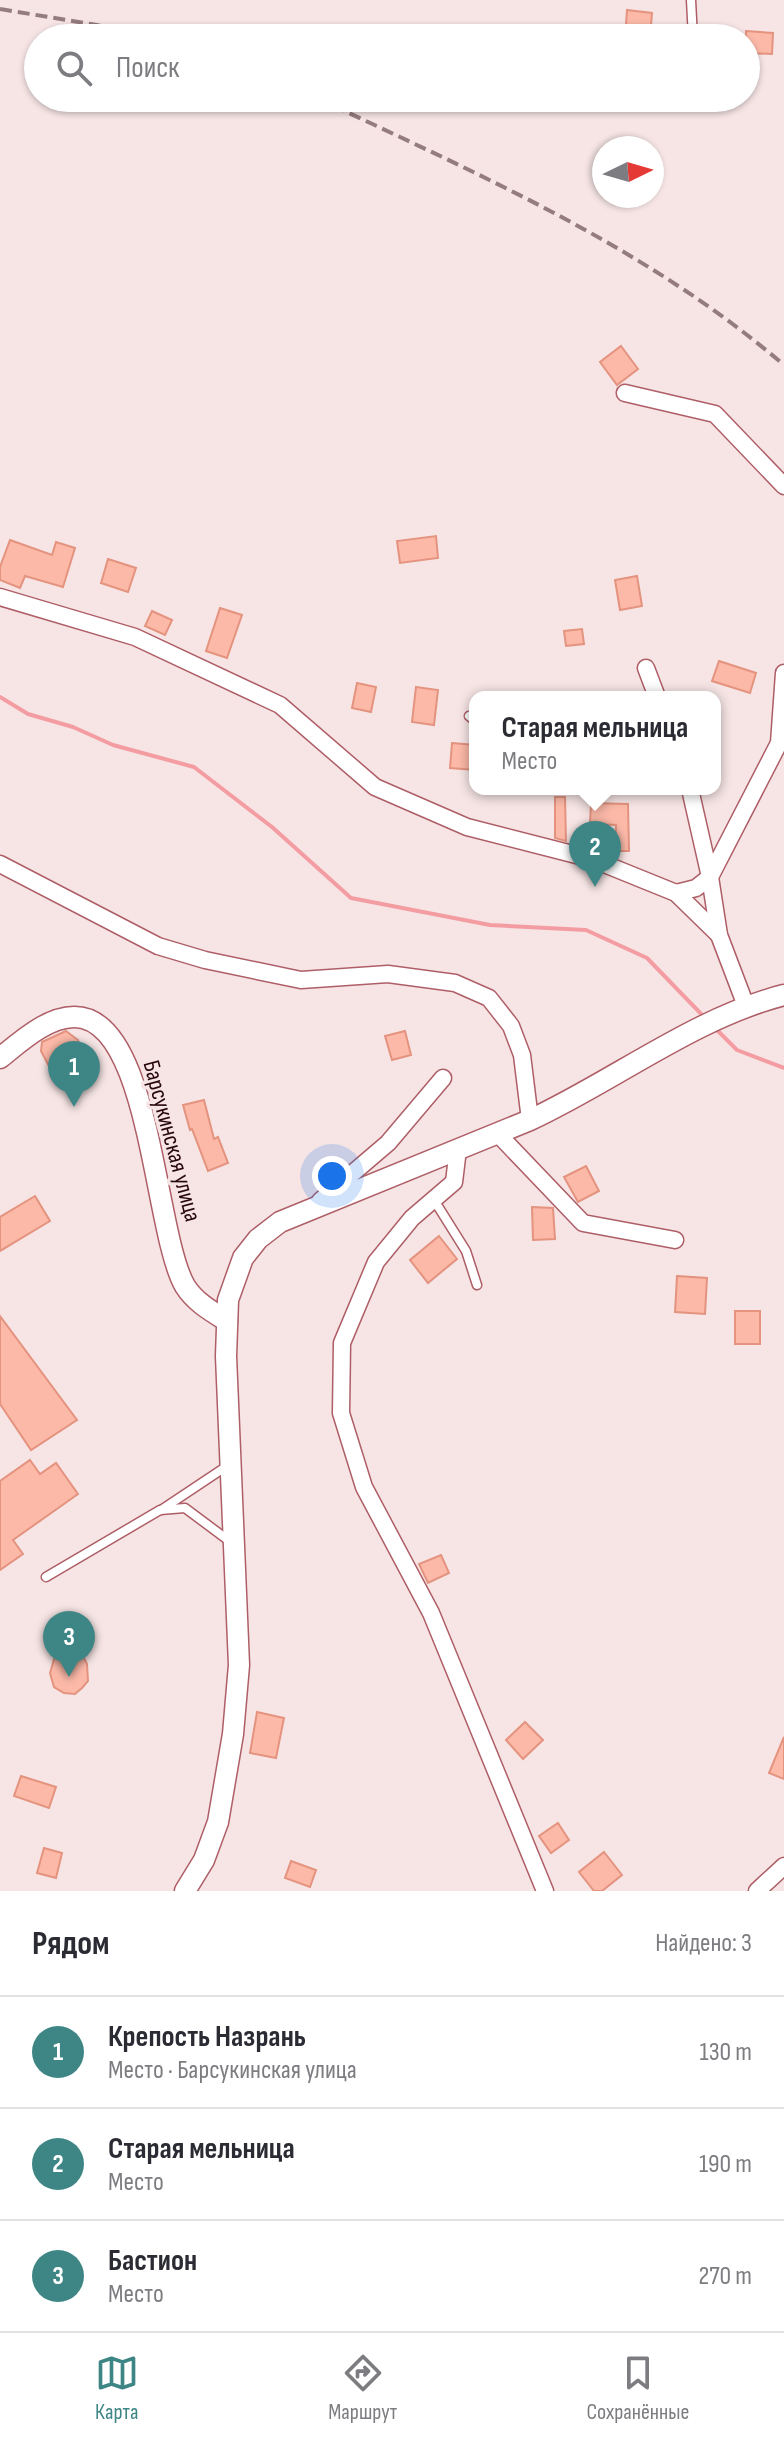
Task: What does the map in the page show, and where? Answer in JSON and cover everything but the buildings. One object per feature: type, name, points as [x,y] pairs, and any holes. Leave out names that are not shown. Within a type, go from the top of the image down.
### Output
[{"type":"street","points":[[625,393],[715,414],[784,486]]},
{"type":"street","points":[[0,597],[135,637],[280,705],[375,787],[467,827],[592,859],[676,893],[719,935]]},
{"type":"street","points":[[646,668],[655,691]]},
{"type":"street","points":[[676,893],[696,888],[710,877],[779,743],[784,673]]},
{"type":"street","points":[[691,795],[710,877],[719,935],[746,1006]]},
{"type":"street","points":[[0,864],[158,946],[205,960],[301,980],[388,974],[455,983],[489,998],[511,1026],[522,1055],[530,1120]]},
{"type":"street","points":[[185,1891],[204,1860],[218,1822],[233,1734],[239,1665],[227,1321],[228,1300],[243,1258],[258,1239],[280,1222],[530,1120],[723,1016],[784,995]]},
{"type":"street","name":"Барсукинская улица","points":[[0,1058],[53,1021],[71,1016],[101,1025],[115,1041],[126,1064],[150,1144],[173,1250],[184,1284],[197,1301],[227,1321]]},
{"type":"street","points":[[313,1207],[388,1143],[443,1078]]},
{"type":"street","points":[[498,1134],[583,1223],[675,1240]]},
{"type":"street","points":[[458,1149],[454,1182],[412,1218],[376,1262],[342,1343],[341,1413],[364,1487],[431,1613],[545,1891]]},
{"type":"street","points":[[757,1891],[784,1866]]},
{"type":"lane","points":[[691,0],[692,24]]},
{"type":"lane","points":[[434,1199],[466,1251],[477,1285]]},
{"type":"lane","points":[[46,1577],[231,1464]]},
{"type":"lane","points":[[160,1510],[185,1508],[233,1543]]},
{"type":"waterway","points":[[0,697],[28,714],[73,727],[113,745],[194,767],[272,827],[351,898],[490,925],[586,930],[647,958],[706,1019]]},
{"type":"waterway","points":[[715,1028],[737,1050],[784,1068]]},
{"type":"railway","points":[[0,9],[91,24]]},
{"type":"railway","points":[[346,112],[500,185],[619,249],[676,284],[784,365]]},
{"type":"place","name":"Старая мельница","points":[[595,887]]},
{"type":"place","name":"Крепость Назрань","points":[[74,1107]]},
{"type":"place","name":"Бастион","points":[[69,1677]]}]
